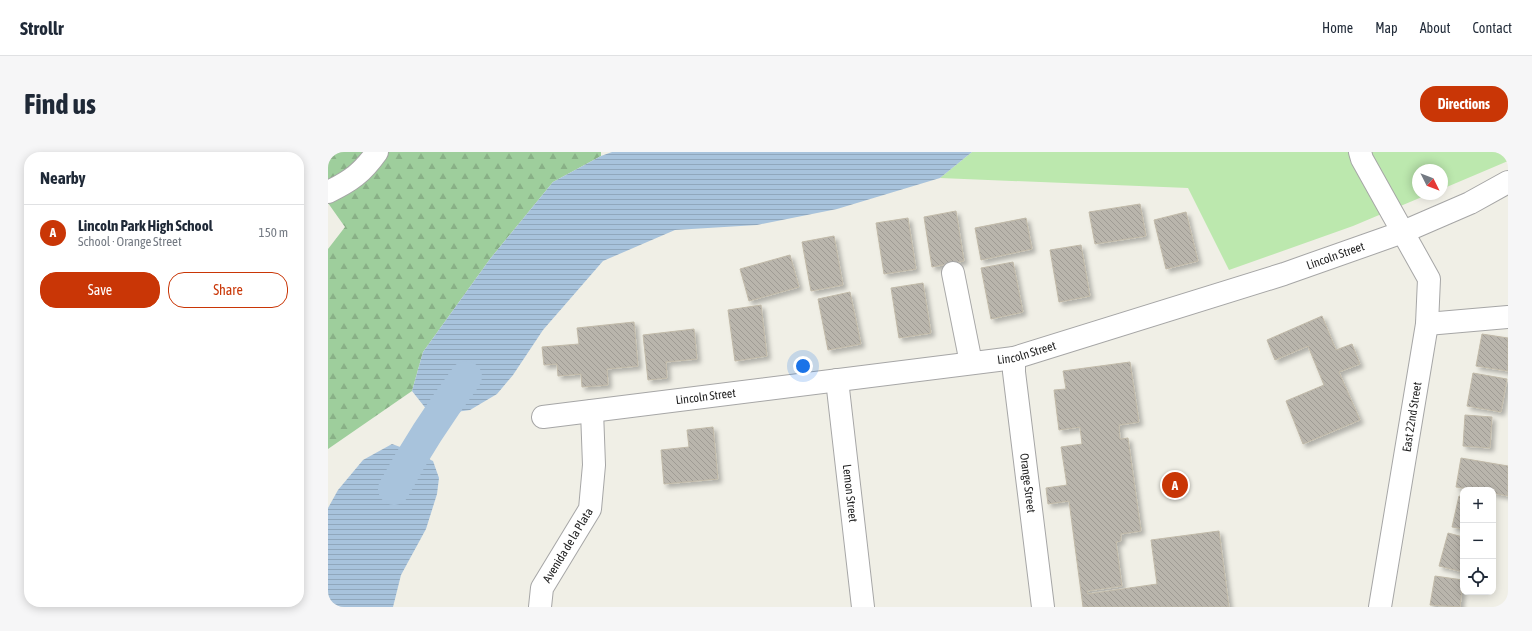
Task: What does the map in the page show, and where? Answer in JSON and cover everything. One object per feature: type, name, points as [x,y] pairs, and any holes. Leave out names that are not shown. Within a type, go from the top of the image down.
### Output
[{"type":"street","points":[[328,192],[347,183],[365,168],[377,152]]},
{"type":"street","name":"East 22nd Street","points":[[1360,152],[1429,279],[1427,324],[1380,607]]},
{"type":"street","name":"Lincoln Street","points":[[543,417],[1014,358],[1284,274],[1403,232],[1470,203],[1508,182]]},
{"type":"street","points":[[953,273],[971,364]]},
{"type":"street","points":[[1427,324],[1508,317]]},
{"type":"street","name":"Orange Street","points":[[1014,358],[1015,379],[1043,607]]},
{"type":"street","name":"Lemon Street","points":[[837,380],[862,607]]},
{"type":"street","name":"Avenida de la Plata","points":[[540,607],[542,588],[590,509],[594,465],[592,411]]},
{"type":"green space","points":[[328,152],[601,152],[601,156],[553,182],[490,259],[423,352],[412,391],[328,449],[328,249],[345,227],[328,203]]},
{"type":"green space","points":[[972,152],[1508,152],[1508,161],[1448,186],[1448,164],[1412,164],[1412,200],[1415,200],[1353,226],[1229,270],[1188,188],[940,178]]},
{"type":"water","points":[[612,152],[972,152],[940,178],[837,209],[757,225],[675,230],[603,261],[543,330],[513,375],[497,394],[470,410],[449,413],[427,410],[412,391],[423,352],[490,259],[553,182],[601,156]]},
{"type":"water","points":[[392,444],[433,461],[439,478],[437,494],[426,529],[401,575],[393,607],[328,607],[328,508],[338,490],[363,460]]},
{"type":"building","points":[[1140,204],[1146,236],[1095,244],[1089,212]]},
{"type":"building","points":[[956,211],[964,261],[932,267],[924,217]]},
{"type":"building","points":[[1186,212],[1198,261],[1166,269],[1154,220]]},
{"type":"building","points":[[908,218],[916,269],[884,274],[876,223]]},
{"type":"building","points":[[1026,218],[1032,249],[981,260],[975,228]]},
{"type":"building","points":[[834,236],[843,285],[811,291],[802,242]]},
{"type":"building","points":[[1081,245],[1090,296],[1059,302],[1050,250]]},
{"type":"building","points":[[790,255],[799,287],[749,301],[740,269]]},
{"type":"building","points":[[1013,262],[1023,312],[991,319],[981,268]]},
{"type":"building","points":[[923,283],[931,333],[899,338],[891,288]]},
{"type":"building","points":[[850,292],[861,344],[828,350],[818,299]]},
{"type":"building","points":[[761,305],[767,356],[735,361],[728,310]]},
{"type":"building","points":[[1322,316],[1336,350],[1352,344],[1360,364],[1339,372],[1360,420],[1303,444],[1286,401],[1324,385],[1308,346],[1275,360],[1267,340]]},
{"type":"building","points":[[634,322],[638,366],[607,369],[608,385],[582,387],[581,374],[558,376],[557,364],[544,365],[542,347],[579,344],[577,328]]},
{"type":"building","points":[[694,329],[697,359],[666,362],[667,378],[648,380],[643,335]]},
{"type":"building","points":[[1482,334],[1508,338],[1508,371],[1476,366]]},
{"type":"building","points":[[1130,362],[1139,422],[1119,425],[1120,439],[1128,438],[1141,531],[1121,534],[1121,541],[1116,542],[1122,586],[1087,591],[1088,594],[1157,584],[1151,540],[1219,531],[1229,607],[1083,607],[1069,501],[1048,504],[1046,488],[1067,485],[1061,447],[1082,444],[1080,427],[1059,430],[1054,390],[1066,389],[1063,371]]},
{"type":"building","points":[[1473,373],[1507,379],[1501,412],[1467,406]]},
{"type":"building","points":[[1465,415],[1492,417],[1490,448],[1463,446]]},
{"type":"building","points":[[713,427],[718,479],[664,484],[661,450],[689,447],[687,430]]},
{"type":"building","points":[[1461,458],[1508,466],[1508,496],[1496,494],[1496,487],[1456,487]]},
{"type":"building","points":[[1459,496],[1460,528],[1452,527]]},
{"type":"building","points":[[1448,533],[1460,536],[1460,571],[1439,566]]},
{"type":"building","points":[[1435,576],[1460,580],[1460,595],[1461,595],[1460,607],[1430,605]]},
{"type":"waterway","points":[[394,489],[410,460],[446,404],[466,377]]},
{"type":"place","name":"Lincoln Park High School","points":[[1175,485]]}]
